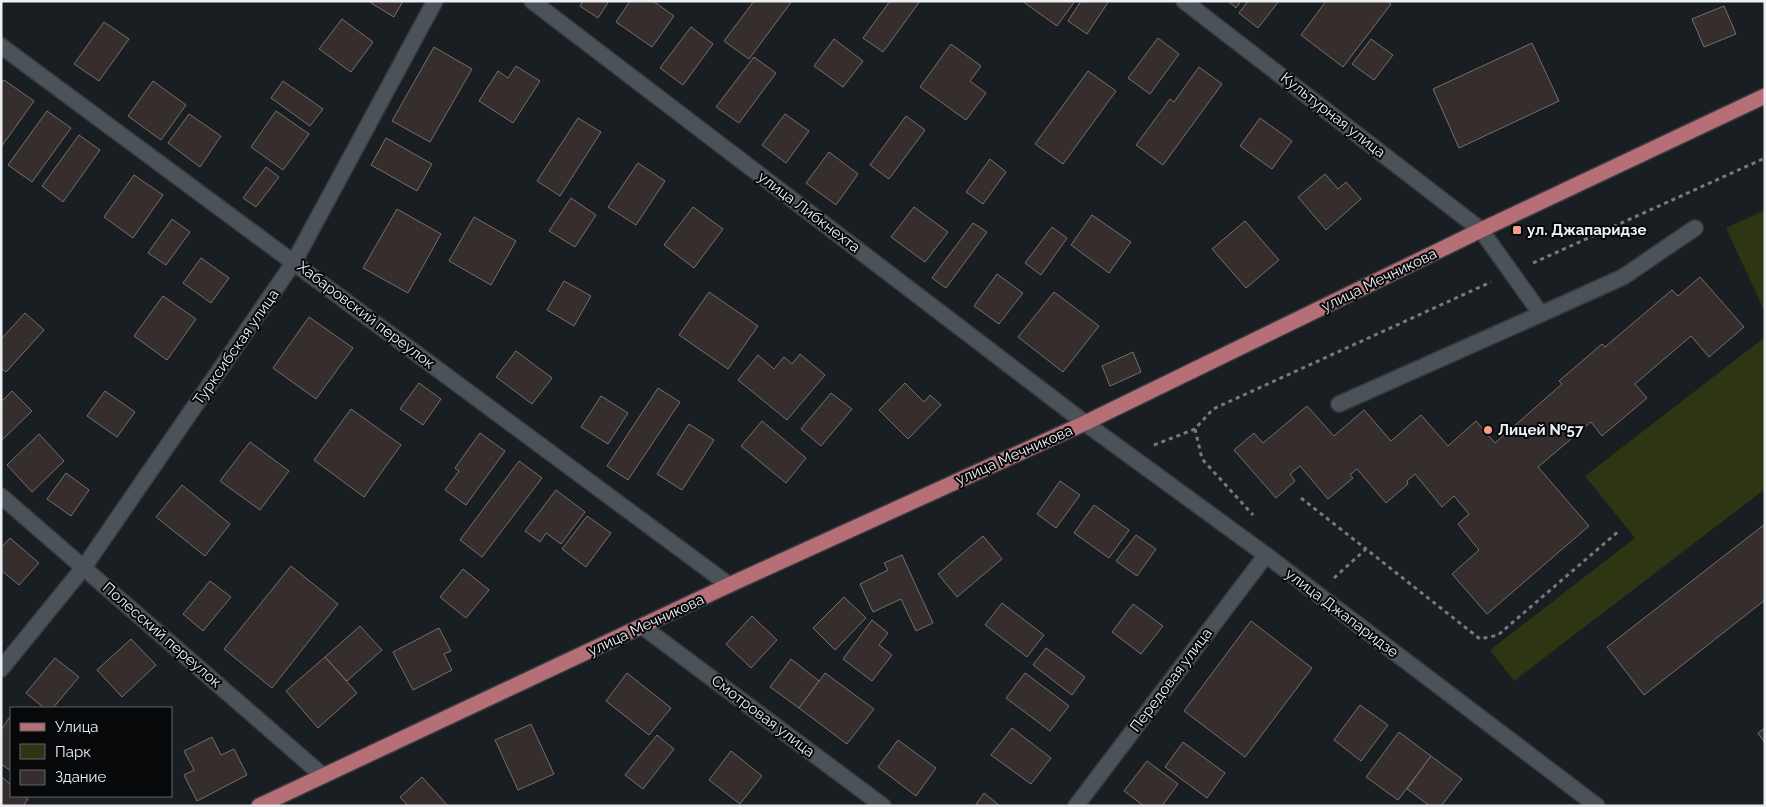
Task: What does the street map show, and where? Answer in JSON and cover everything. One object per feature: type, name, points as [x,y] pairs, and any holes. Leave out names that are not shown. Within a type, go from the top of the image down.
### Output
[{"type":"main road","name":"улица Мечникова","points":[[259,806],[729,585],[1086,423],[1481,230],[1765,96]]},
{"type":"street","name":"Турксибская улица","points":[[1,669],[84,566],[294,262],[435,1]]},
{"type":"street","name":"улица Либкнехта","points":[[532,1],[1086,423]]},
{"type":"street","name":"Культурная улица","points":[[1184,1],[1481,230],[1541,314]]},
{"type":"street","name":"Хабаровский переулок","points":[[1,46],[729,585]]},
{"type":"street","points":[[1339,404],[1623,277],[1695,228]]},
{"type":"street","name":"улица Джапаридзе","points":[[1086,423],[1266,555],[1597,806]]},
{"type":"street","name":"Полесский переулок","points":[[1,496],[84,566],[322,775]]},
{"type":"street","name":"Передовая улица","points":[[1076,806],[1266,555]]},
{"type":"street","name":"Смотровая улица","points":[[643,627],[883,806]]},
{"type":"path","points":[[1129,455],[1195,429],[1213,409],[1765,158]]},
{"type":"path","points":[[1195,429],[1202,459],[1258,521]]},
{"type":"path","points":[[1301,498],[1480,639],[1498,635],[1620,530]]},
{"type":"path","points":[[1320,596],[1333,578],[1366,549]]},
{"type":"path","points":[[1326,573],[1341,584]]},
{"type":"green space","points":[[1765,210],[1765,312],[1726,228]]},
{"type":"green space","points":[[1765,337],[1765,489],[1514,681],[1490,650],[1635,538],[1585,476]]},
{"type":"building","points":[[372,1],[403,1],[394,17],[371,3]]},
{"type":"building","points":[[583,1],[609,1],[598,18],[580,6]]},
{"type":"building","points":[[630,1],[653,1],[674,16],[652,47],[616,22]]},
{"type":"building","points":[[754,1],[792,1],[749,59],[724,41]]},
{"type":"building","points":[[890,1],[920,1],[883,52],[863,38]]},
{"type":"building","points":[[1022,1],[1075,1],[1057,26]]},
{"type":"building","points":[[1081,1],[1109,1],[1087,34],[1068,21]]},
{"type":"building","points":[[1228,1],[1241,1],[1236,8]]},
{"type":"building","points":[[1248,1],[1279,1],[1258,28],[1239,13]]},
{"type":"building","points":[[1326,1],[1387,1],[1391,4],[1343,67],[1301,35]]},
{"type":"building","points":[[1724,6],[1736,34],[1704,47],[1692,19]]},
{"type":"building","points":[[342,19],[373,42],[351,72],[319,49]]},
{"type":"building","points":[[104,22],[129,39],[99,81],[74,64]]},
{"type":"building","points":[[691,27],[713,44],[683,85],[660,68]]},
{"type":"building","points":[[1158,38],[1179,54],[1150,94],[1128,78]]},
{"type":"building","points":[[834,39],[863,61],[843,87],[814,66]]},
{"type":"building","points":[[1371,39],[1393,55],[1374,80],[1352,64]]},
{"type":"building","points":[[1532,43],[1559,101],[1459,148],[1433,89]]},
{"type":"building","points":[[951,44],[981,66],[970,81],[986,93],[966,120],[920,87]]},
{"type":"building","points":[[434,47],[472,69],[430,142],[392,121]]},
{"type":"building","points":[[754,57],[776,73],[739,123],[716,107]]},
{"type":"building","points":[[516,66],[540,81],[513,123],[479,101],[498,71],[508,78]]},
{"type":"building","points":[[1199,67],[1222,84],[1163,165],[1136,145],[1170,99],[1174,102]]},
{"type":"building","points":[[1088,71],[1116,91],[1063,164],[1035,144]]},
{"type":"building","points":[[4,80],[34,101],[1,147],[1,83]]},
{"type":"building","points":[[153,81],[186,105],[161,140],[128,116]]},
{"type":"building","points":[[283,81],[323,109],[310,126],[271,98]]},
{"type":"building","points":[[47,111],[71,128],[32,182],[8,165]]},
{"type":"building","points":[[276,111],[309,134],[283,170],[251,147]]},
{"type":"building","points":[[189,114],[221,136],[200,167],[168,143]]},
{"type":"building","points":[[785,114],[809,131],[786,163],[762,145]]},
{"type":"building","points":[[906,116],[925,130],[889,179],[870,165]]},
{"type":"building","points":[[578,118],[601,132],[560,196],[537,181]]},
{"type":"building","points":[[1260,118],[1292,141],[1272,169],[1240,146]]},
{"type":"building","points":[[79,135],[100,150],[63,202],[42,186]]},
{"type":"building","points":[[386,138],[432,164],[417,191],[371,165]]},
{"type":"building","points":[[829,152],[858,174],[836,205],[806,183]]},
{"type":"building","points":[[990,159],[1006,172],[983,204],[966,192]]},
{"type":"building","points":[[638,163],[665,181],[636,225],[608,207]]},
{"type":"building","points":[[266,167],[279,177],[256,207],[243,198]]},
{"type":"building","points":[[1325,174],[1338,189],[1346,182],[1361,199],[1326,230],[1298,197]]},
{"type":"building","points":[[134,175],[163,195],[133,238],[104,217]]},
{"type":"building","points":[[571,198],[596,215],[575,247],[549,231]]},
{"type":"building","points":[[693,207],[723,229],[694,268],[664,245]]},
{"type":"building","points":[[914,207],[948,232],[925,262],[891,237]]},
{"type":"building","points":[[397,209],[441,234],[408,293],[363,268]]},
{"type":"building","points":[[1092,215],[1131,242],[1109,273],[1071,245]]},
{"type":"building","points":[[474,217],[516,241],[491,285],[449,261]]},
{"type":"building","points":[[172,219],[190,232],[166,265],[148,253]]},
{"type":"building","points":[[1245,221],[1279,260],[1246,288],[1212,249]]},
{"type":"building","points":[[973,223],[987,232],[946,288],[932,278]]},
{"type":"building","points":[[1052,227],[1067,238],[1041,275],[1025,263]]},
{"type":"building","points":[[201,258],[229,278],[211,303],[183,283]]},
{"type":"building","points":[[997,274],[1023,293],[999,324],[974,306]]},
{"type":"building","points":[[1700,277],[1744,327],[1709,357],[1691,336],[1635,384],[1647,398],[1602,436],[1591,422],[1538,467],[1589,526],[1487,614],[1452,574],[1479,550],[1458,524],[1469,514],[1454,496],[1442,507],[1415,474],[1407,481],[1408,484],[1386,503],[1357,469],[1350,475],[1353,478],[1328,499],[1300,466],[1290,474],[1295,481],[1276,498],[1234,450],[1254,433],[1263,443],[1307,406],[1334,436],[1364,410],[1391,441],[1421,415],[1448,446],[1476,421],[1495,443],[1562,384],[1559,381],[1602,344],[1605,347],[1672,290],[1678,296]]},
{"type":"building","points":[[564,281],[591,296],[574,326],[547,310]]},
{"type":"building","points":[[709,292],[758,326],[728,369],[679,335]]},
{"type":"building","points":[[1054,292],[1099,326],[1063,372],[1018,337]]},
{"type":"building","points":[[163,296],[196,319],[167,360],[134,336]]},
{"type":"building","points":[[25,313],[44,330],[6,372],[1,368],[1,339]]},
{"type":"building","points":[[309,317],[353,348],[316,399],[273,368]]},
{"type":"building","points":[[516,351],[552,378],[532,404],[496,377]]},
{"type":"building","points":[[1133,352],[1141,372],[1110,386],[1102,366]]},
{"type":"building","points":[[800,354],[825,375],[787,420],[738,380],[758,355],[774,369],[784,357],[792,364]]},
{"type":"building","points":[[419,383],[441,399],[423,425],[400,409]]},
{"type":"building","points":[[905,383],[924,402],[930,395],[941,405],[908,439],[879,410]]},
{"type":"building","points":[[658,388],[680,402],[628,480],[607,466]]},
{"type":"building","points":[[12,391],[32,411],[1,441],[1,402]]},
{"type":"building","points":[[105,391],[135,412],[117,437],[87,416]]},
{"type":"building","points":[[831,393],[852,409],[821,446],[801,429]]},
{"type":"building","points":[[601,396],[628,413],[608,444],[581,427]]},
{"type":"building","points":[[351,409],[401,445],[364,497],[314,460]]},
{"type":"building","points":[[762,421],[806,458],[786,483],[741,446]]},
{"type":"building","points":[[689,424],[714,440],[682,490],[657,474]]},
{"type":"building","points":[[480,433],[505,451],[466,505],[445,490],[459,471],[455,468]]},
{"type":"building","points":[[39,434],[64,461],[32,492],[7,465]]},
{"type":"building","points":[[250,442],[289,471],[260,510],[220,481]]},
{"type":"building","points":[[519,461],[542,478],[482,557],[460,540]]},
{"type":"building","points":[[66,473],[89,490],[71,516],[47,499]]},
{"type":"building","points":[[1060,481],[1080,495],[1056,528],[1037,514]]},
{"type":"building","points":[[182,485],[230,524],[205,556],[156,517]]},
{"type":"building","points":[[556,490],[585,512],[561,544],[546,533],[540,542],[525,531]]},
{"type":"building","points":[[1094,505],[1129,530],[1109,558],[1074,533]]},
{"type":"building","points":[[587,516],[611,533],[586,567],[562,549]]},
{"type":"building","points":[[1765,524],[1765,600],[1644,695],[1607,647]]},
{"type":"building","points":[[1136,535],[1156,549],[1137,576],[1116,561]]},
{"type":"building","points":[[983,536],[1002,559],[957,597],[938,574]]},
{"type":"building","points":[[10,538],[39,563],[19,585],[1,570],[1,548]]},
{"type":"building","points":[[902,555],[933,623],[916,631],[901,599],[873,612],[860,584],[888,570],[884,563]]},
{"type":"building","points":[[291,566],[338,604],[272,688],[224,649]]},
{"type":"building","points":[[463,569],[489,590],[466,618],[440,597]]},
{"type":"building","points":[[210,581],[231,597],[203,631],[183,614]]},
{"type":"building","points":[[844,597],[866,618],[835,650],[813,628]]},
{"type":"building","points":[[1002,603],[1044,635],[1027,657],[985,625]]},
{"type":"building","points":[[1133,604],[1163,626],[1141,654],[1112,632]]},
{"type":"building","points":[[752,616],[777,640],[751,668],[726,644]]},
{"type":"building","points":[[872,620],[888,633],[879,645],[892,655],[872,681],[843,659]]},
{"type":"building","points":[[1251,621],[1312,668],[1245,757],[1184,711]]},
{"type":"building","points":[[360,626],[382,650],[347,681],[325,657]]},
{"type":"building","points":[[439,628],[451,651],[444,654],[452,670],[413,690],[393,652]]},
{"type":"building","points":[[131,639],[156,665],[122,697],[97,670]]},
{"type":"building","points":[[1046,648],[1085,677],[1072,695],[1033,665]]},
{"type":"building","points":[[325,657],[357,693],[318,728],[286,691]]},
{"type":"building","points":[[55,658],[79,677],[54,707],[43,707],[26,693]]},
{"type":"building","points":[[791,659],[819,681],[799,708],[770,687]]},
{"type":"building","points":[[627,673],[671,708],[649,735],[606,701]]},
{"type":"building","points":[[825,673],[874,709],[847,744],[799,708]]},
{"type":"building","points":[[1025,673],[1069,706],[1050,731],[1006,698]]},
{"type":"building","points":[[1360,705],[1388,725],[1361,761],[1334,740]]},
{"type":"building","points":[[10,716],[10,770],[1,764],[1,730]]},
{"type":"building","points":[[531,724],[554,774],[518,790],[495,740]]},
{"type":"building","points":[[1012,728],[1051,758],[1031,784],[991,755]]},
{"type":"building","points":[[1765,728],[1765,743],[1758,733]]},
{"type":"building","points":[[1399,732],[1431,756],[1398,800],[1366,777]]},
{"type":"building","points":[[657,735],[674,749],[643,789],[625,775]]},
{"type":"building","points":[[212,737],[221,755],[234,749],[247,775],[197,801],[184,775],[194,770],[184,751]]},
{"type":"building","points":[[898,740],[936,768],[916,796],[878,767]]},
{"type":"building","points":[[1183,742],[1225,773],[1207,798],[1165,767]]},
{"type":"building","points":[[731,751],[762,776],[740,804],[709,780]]},
{"type":"building","points":[[1431,756],[1462,779],[1441,806],[1430,806],[1407,789]]},
{"type":"building","points":[[1147,761],[1178,784],[1162,806],[1144,806],[1124,791]]},
{"type":"building","points":[[1,776],[10,784],[10,797],[25,797],[28,799],[23,806],[1,806]]},
{"type":"building","points":[[422,777],[448,806],[408,806],[400,797]]},
{"type":"building","points":[[984,793],[1000,806],[975,806]]},
{"type":"place","name":"ул. Джапаридзе","points":[[1517,230]]},
{"type":"place","name":"Лицей №57","points":[[1488,430]]}]
